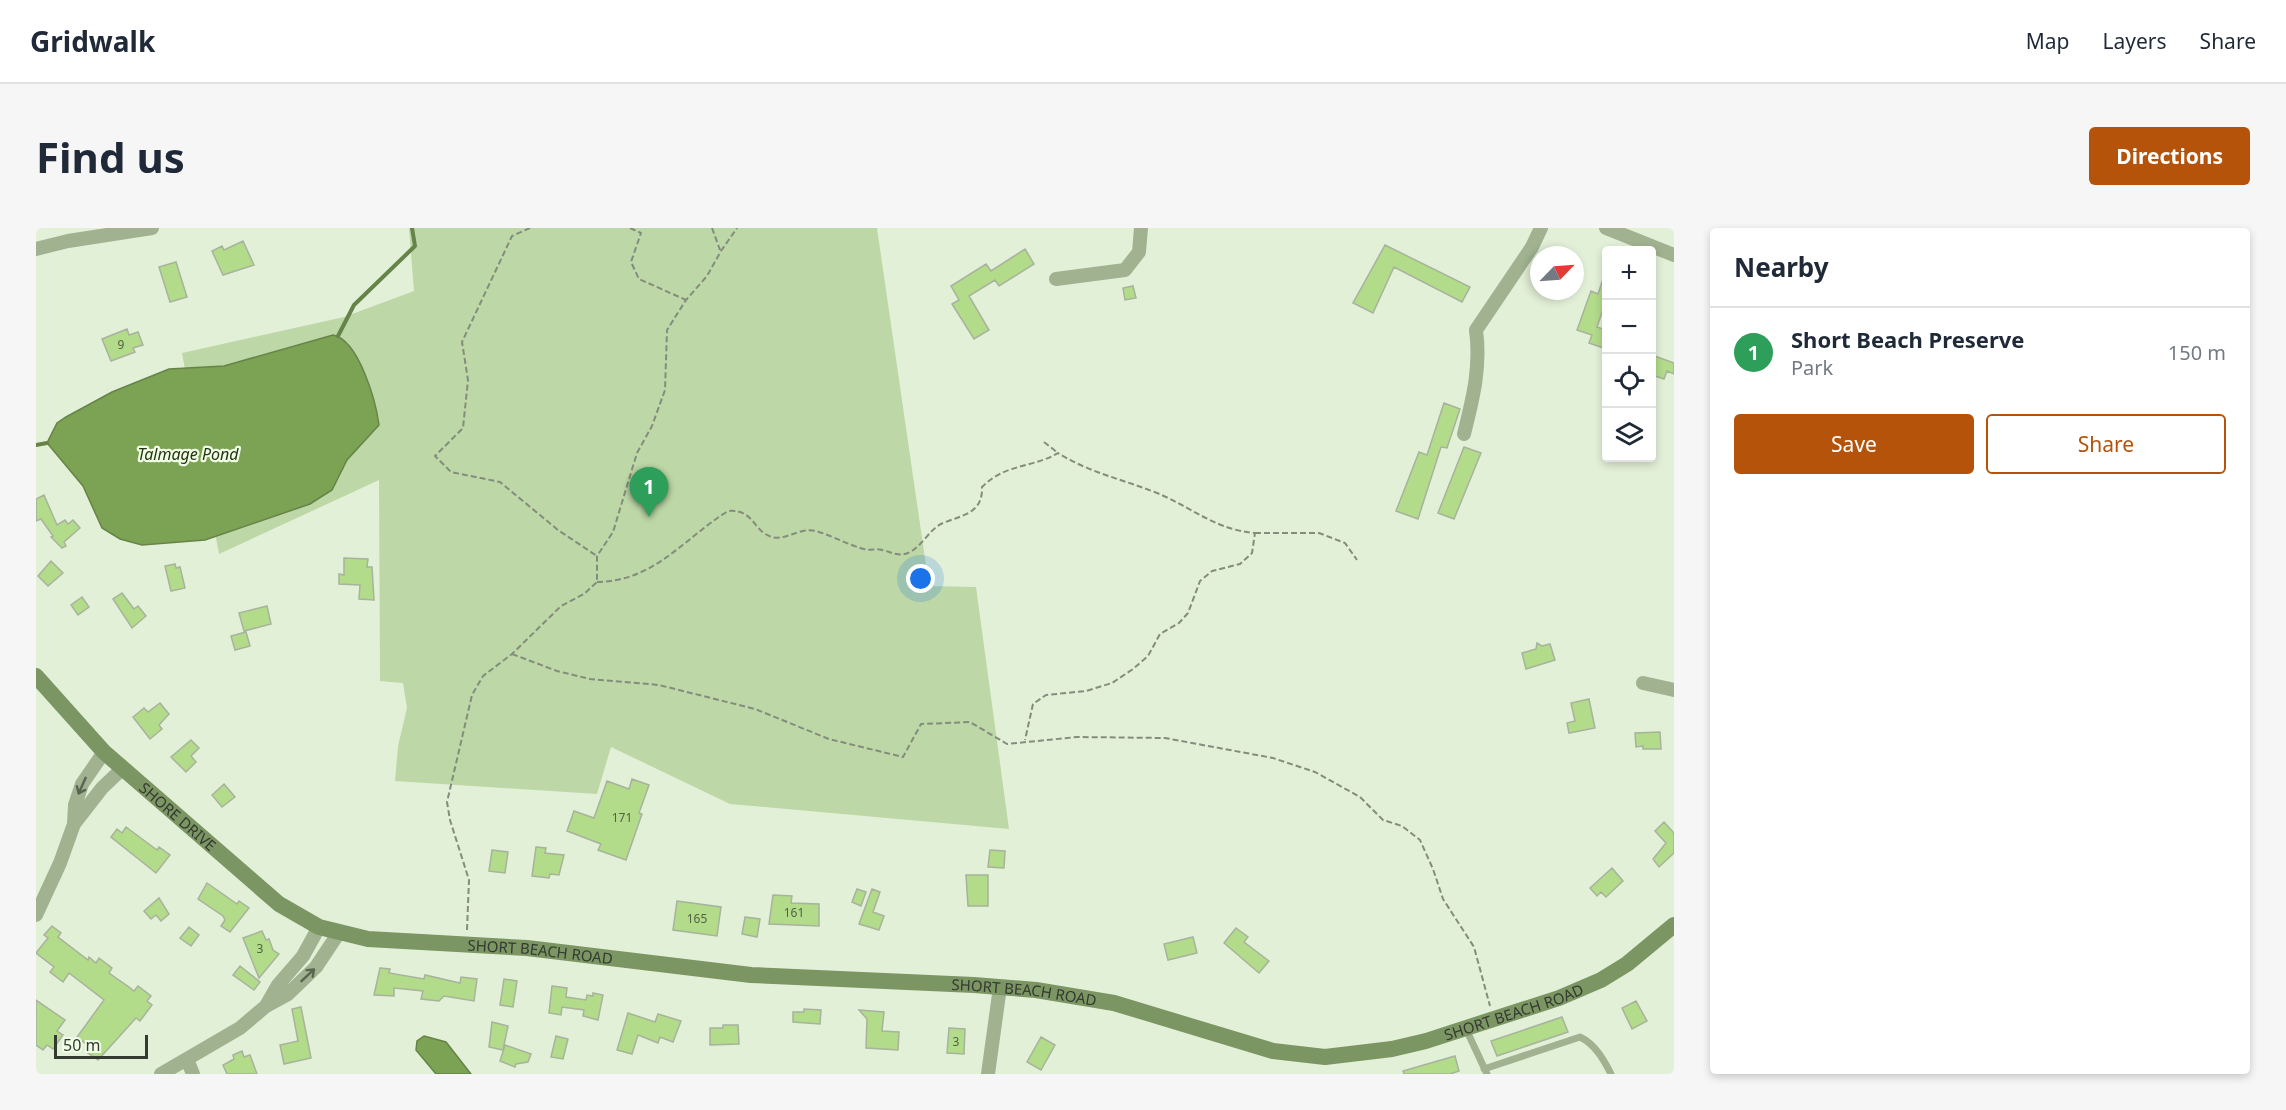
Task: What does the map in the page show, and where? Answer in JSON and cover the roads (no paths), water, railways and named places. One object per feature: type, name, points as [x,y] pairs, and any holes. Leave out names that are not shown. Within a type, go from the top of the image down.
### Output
[{"type":"main road","name":"SHORE DRIVE","points":[[36,676],[122,769],[279,904],[319,927],[338,934]]},
{"type":"main road","name":"SHORT BEACH ROAD","points":[[338,934],[395,942],[590,954],[752,975],[1000,987],[1097,1000],[1273,1051],[1325,1057],[1380,1051],[1466,1029],[1559,998],[1601,980],[1627,964],[1674,925]]},
{"type":"street","points":[[36,249],[67,234],[152,228]]},
{"type":"street","points":[[1056,279],[1125,270],[1139,252],[1141,228]]},
{"type":"street","points":[[1464,434],[1477,383],[1480,356],[1476,330],[1532,247],[1541,228]]},
{"type":"street","points":[[1606,228],[1674,255]]},
{"type":"street","points":[[1643,683],[1674,690]]},
{"type":"street","points":[[36,915],[60,863],[74,824],[75,805],[82,784],[104,752]]},
{"type":"street","points":[[74,824],[102,788],[122,769]]},
{"type":"street","points":[[266,1006],[278,985],[303,956],[319,927]]},
{"type":"street","points":[[161,1074],[240,1028],[266,1006],[288,994],[316,968],[338,934]]},
{"type":"street","points":[[988,1074],[1000,987]]},
{"type":"street","points":[[188,1059],[193,1074]]},
{"type":"lane","points":[[1466,1029],[1485,1072],[1580,1037],[1597,1050],[1611,1074]]},
{"type":"water","name":"Talmage Pond","points":[[333,335],[342,339],[351,348],[365,373],[379,425],[347,460],[332,490],[310,504],[205,540],[142,545],[120,539],[102,528],[83,486],[47,443],[57,423],[66,417],[112,392],[169,369],[224,366]]},
{"type":"water","points":[[424,1036],[446,1042],[471,1074],[436,1074],[416,1050],[417,1041]]},
{"type":"waterway","points":[[338,336],[354,305],[415,246],[412,228]]},
{"type":"waterway","points":[[36,445],[47,443]]},
{"type":"place","name":"Short Beach Preserve","points":[[649,517]]}]
